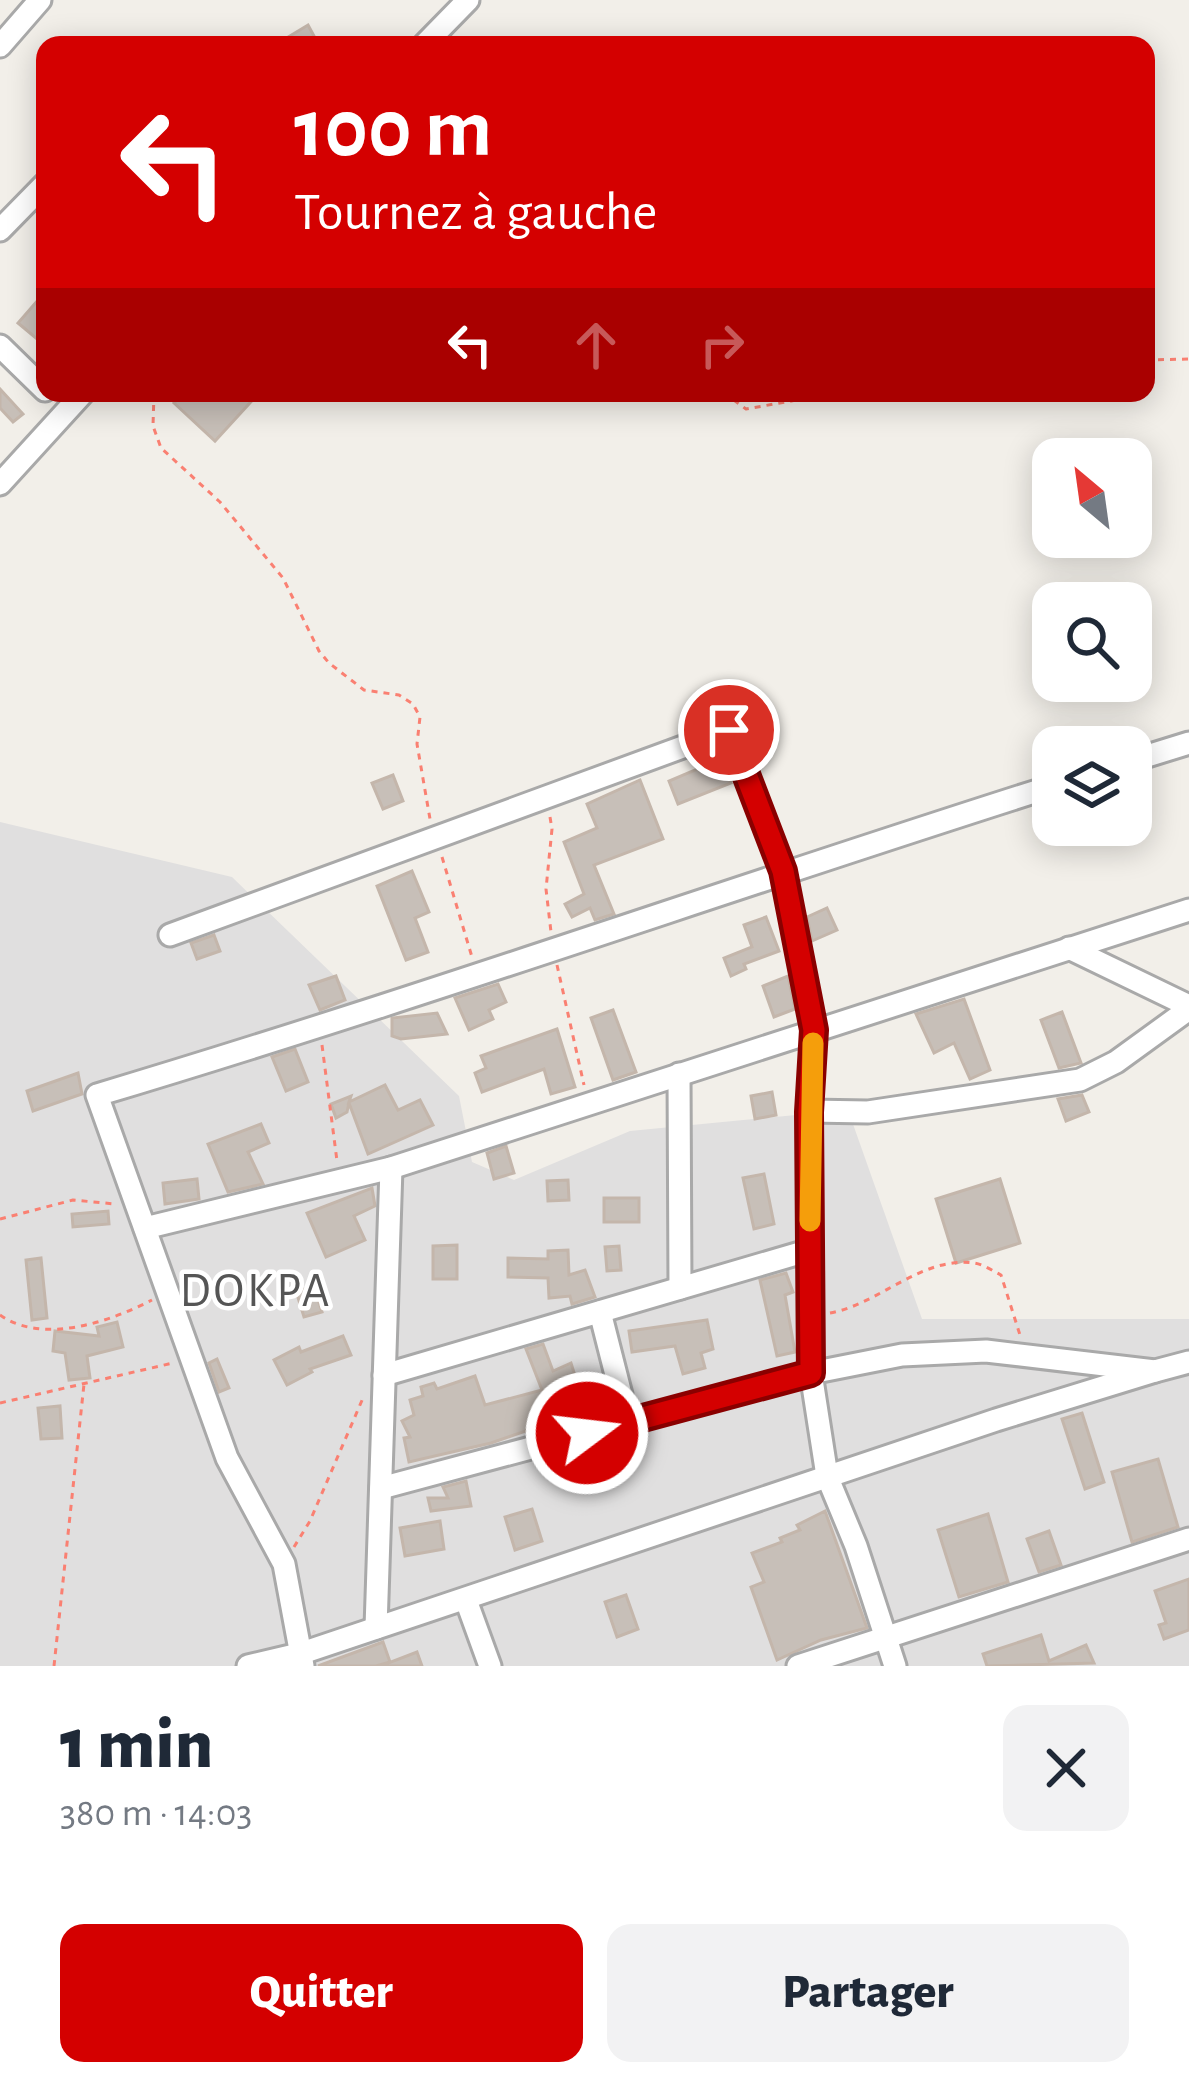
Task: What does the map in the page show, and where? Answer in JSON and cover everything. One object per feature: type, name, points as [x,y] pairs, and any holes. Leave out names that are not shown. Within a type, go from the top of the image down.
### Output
[{"type":"street","points":[[0,46],[40,0]]},
{"type":"street","points":[[433,36],[468,0]]},
{"type":"street","points":[[0,230],[36,193]]},
{"type":"street","points":[[0,346],[36,382]]},
{"type":"street","points":[[57,402],[66,410]]},
{"type":"street","points":[[0,484],[74,402]]},
{"type":"street","points":[[170,935],[729,730],[783,871],[814,1030],[809,1112],[811,1373],[827,1477],[895,1666]]},
{"type":"street","points":[[1152,754],[1189,743]]},
{"type":"street","points":[[301,1660],[284,1564],[227,1458],[97,1095],[554,952],[783,871],[1032,793]]},
{"type":"street","points":[[141,1218],[391,1168],[1189,910]]},
{"type":"street","points":[[809,1112],[868,1112],[1080,1080],[1116,1062],[1189,1008],[1069,949]]},
{"type":"street","points":[[680,1075],[680,1288]]},
{"type":"street","points":[[376,1628],[391,1168]]},
{"type":"street","points":[[384,1375],[810,1250]]},
{"type":"street","points":[[600,1312],[628,1422]]},
{"type":"street","points":[[381,1488],[811,1373],[902,1355],[986,1351],[1155,1371]]},
{"type":"street","points":[[248,1666],[301,1660],[376,1628],[1189,1362]]},
{"type":"street","points":[[798,1666],[1189,1539]]},
{"type":"street","points":[[466,1600],[490,1666]]},
{"type":"path","points":[[1155,360],[1189,358]]},
{"type":"path","points":[[154,402],[153,426],[161,448],[220,502],[283,578],[329,663],[364,690],[400,695],[413,704],[420,717],[417,744],[423,794],[477,976]]},
{"type":"path","points":[[736,402],[746,409],[785,402]]},
{"type":"path","points":[[546,797],[553,830],[546,889],[554,952],[588,1104]]},
{"type":"path","points":[[320,1026],[338,1163]]},
{"type":"path","points":[[0,1219],[73,1200],[141,1218]]},
{"type":"path","points":[[811,1316],[852,1309],[909,1276],[975,1263],[1001,1275],[1029,1359]]},
{"type":"path","points":[[0,1315],[14,1324],[69,1328],[129,1312],[168,1292]]},
{"type":"path","points":[[0,1403],[192,1359]]},
{"type":"path","points":[[284,1564],[310,1521],[358,1407],[384,1375]]},
{"type":"path","points":[[54,1666],[84,1384]]},
{"type":"shaded area","points":[[0,822],[232,877],[459,1096],[472,1162],[514,1180],[630,1131],[848,1110],[922,1319],[1189,1319],[1189,1666],[0,1666]]},
{"type":"building","points":[[308,25],[314,36],[290,36]]},
{"type":"building","points":[[36,302],[36,338],[18,323]]},
{"type":"building","points":[[0,389],[23,414],[13,422],[0,408]]},
{"type":"building","points":[[175,402],[251,402],[215,441]]},
{"type":"building","points":[[721,759],[731,783],[678,804],[669,781]]},
{"type":"building","points":[[393,775],[403,801],[383,809],[372,783]]},
{"type":"building","points":[[640,780],[663,839],[594,865],[614,914],[595,920],[590,908],[572,917],[565,904],[584,894],[564,842],[597,828],[587,804]]},
{"type":"building","points":[[412,871],[429,912],[415,918],[428,952],[406,960],[377,886]]},
{"type":"building","points":[[827,908],[837,930],[812,941],[807,917]]},
{"type":"building","points":[[766,917],[779,951],[744,964],[746,969],[731,976],[724,958],[752,947],[744,925]]},
{"type":"building","points":[[214,935],[220,951],[197,959],[191,943]]},
{"type":"building","points":[[336,976],[345,1000],[320,1010],[309,985]]},
{"type":"building","points":[[788,976],[795,1009],[774,1017],[763,986]]},
{"type":"building","points":[[498,984],[506,1002],[489,1010],[493,1019],[469,1030],[455,998]]},
{"type":"building","points":[[964,999],[990,1070],[970,1079],[954,1043],[934,1053],[916,1014]]},
{"type":"building","points":[[613,1010],[636,1072],[613,1080],[591,1018]]},
{"type":"building","points":[[1062,1012],[1081,1063],[1059,1068],[1041,1020]]},
{"type":"building","points":[[437,1013],[447,1034],[392,1036],[392,1018]]},
{"type":"building","points":[[557,1029],[575,1087],[551,1094],[544,1069],[482,1092],[475,1073],[486,1068],[481,1056]]},
{"type":"building","points":[[295,1049],[308,1082],[286,1091],[272,1057]]},
{"type":"building","points":[[78,1073],[82,1094],[33,1111],[27,1091]]},
{"type":"building","points":[[385,1085],[398,1110],[420,1100],[433,1125],[368,1154],[349,1103],[347,1112],[336,1118],[331,1104],[351,1096],[349,1102]]},
{"type":"building","points":[[772,1092],[776,1115],[755,1119],[751,1096]]},
{"type":"building","points":[[1082,1095],[1089,1112],[1066,1121],[1058,1099]]},
{"type":"building","points":[[261,1124],[269,1143],[248,1152],[263,1184],[228,1192],[208,1144]]},
{"type":"building","points":[[506,1146],[514,1173],[494,1179],[487,1153]]},
{"type":"building","points":[[764,1174],[774,1224],[754,1229],[743,1178]]},
{"type":"building","points":[[197,1179],[199,1199],[165,1204],[163,1183]]},
{"type":"building","points":[[1000,1179],[1020,1243],[956,1263],[936,1199]]},
{"type":"building","points":[[568,1180],[569,1200],[548,1201],[547,1181]]},
{"type":"building","points":[[372,1188],[375,1206],[354,1216],[365,1240],[326,1257],[307,1213]]},
{"type":"building","points":[[604,1198],[639,1198],[639,1222],[604,1222]]},
{"type":"building","points":[[108,1211],[109,1224],[73,1227],[72,1214]]},
{"type":"building","points":[[457,1245],[457,1279],[433,1279],[433,1246]]},
{"type":"building","points":[[619,1246],[621,1270],[607,1271],[605,1247]]},
{"type":"building","points":[[568,1250],[569,1275],[585,1270],[595,1297],[572,1304],[570,1296],[549,1298],[548,1278],[508,1277],[508,1258],[548,1259],[548,1251]]},
{"type":"building","points":[[41,1258],[47,1318],[32,1320],[26,1260]]},
{"type":"building","points":[[786,1273],[793,1292],[785,1295],[795,1352],[777,1356],[760,1280]]},
{"type":"building","points":[[314,1286],[322,1312],[304,1317],[296,1291]]},
{"type":"building","points":[[707,1320],[713,1349],[701,1353],[705,1368],[683,1374],[675,1346],[632,1352],[629,1331]]},
{"type":"building","points":[[117,1322],[123,1347],[87,1356],[90,1378],[69,1380],[65,1353],[53,1351],[55,1331],[99,1336],[97,1327]]},
{"type":"building","points":[[343,1336],[351,1355],[310,1369],[312,1372],[287,1385],[274,1360],[299,1347],[301,1352]]},
{"type":"building","points":[[543,1344],[553,1371],[571,1363],[582,1398],[571,1402],[573,1408],[539,1418],[543,1425],[491,1443],[409,1462],[404,1438],[410,1437],[402,1421],[414,1415],[410,1400],[423,1396],[421,1387],[434,1383],[437,1389],[475,1376],[485,1405],[542,1390],[526,1349]]},
{"type":"building","points":[[217,1359],[229,1388],[219,1392],[209,1363]]},
{"type":"building","points":[[60,1406],[62,1438],[41,1439],[38,1408]]},
{"type":"building","points":[[1082,1413],[1104,1482],[1085,1489],[1062,1419]]},
{"type":"building","points":[[1158,1459],[1178,1527],[1132,1542],[1112,1472]]},
{"type":"building","points":[[466,1481],[471,1506],[431,1511],[428,1498],[448,1498],[443,1487]]},
{"type":"building","points":[[532,1509],[542,1541],[515,1550],[505,1517]]},
{"type":"building","points":[[825,1511],[867,1628],[821,1640],[777,1660],[751,1587],[764,1582],[752,1553],[782,1542],[780,1538],[800,1530],[797,1525]]},
{"type":"building","points":[[988,1514],[1008,1582],[959,1597],[938,1530]]},
{"type":"building","points":[[440,1521],[444,1549],[405,1556],[400,1528]]},
{"type":"building","points":[[1049,1531],[1061,1565],[1039,1572],[1027,1539]]},
{"type":"building","points":[[1189,1579],[1189,1630],[1164,1639],[1159,1625],[1166,1623],[1155,1591]]},
{"type":"building","points":[[626,1595],[638,1629],[617,1637],[605,1602]]},
{"type":"building","points":[[1041,1635],[1049,1661],[1086,1645],[1094,1663],[987,1666],[983,1654]]},
{"type":"building","points":[[383,1642],[390,1662],[318,1666]]},
{"type":"building","points":[[417,1652],[422,1666],[383,1665]]},
{"type":"slow traffic","points":[[810,1221],[813,1043]]},
{"type":"district","name":"DOKPA","points":[[256,1292]]},
{"type":"route","points":[[587,1433],[811,1373],[809,1112],[814,1030],[783,871],[729,730]]}]
